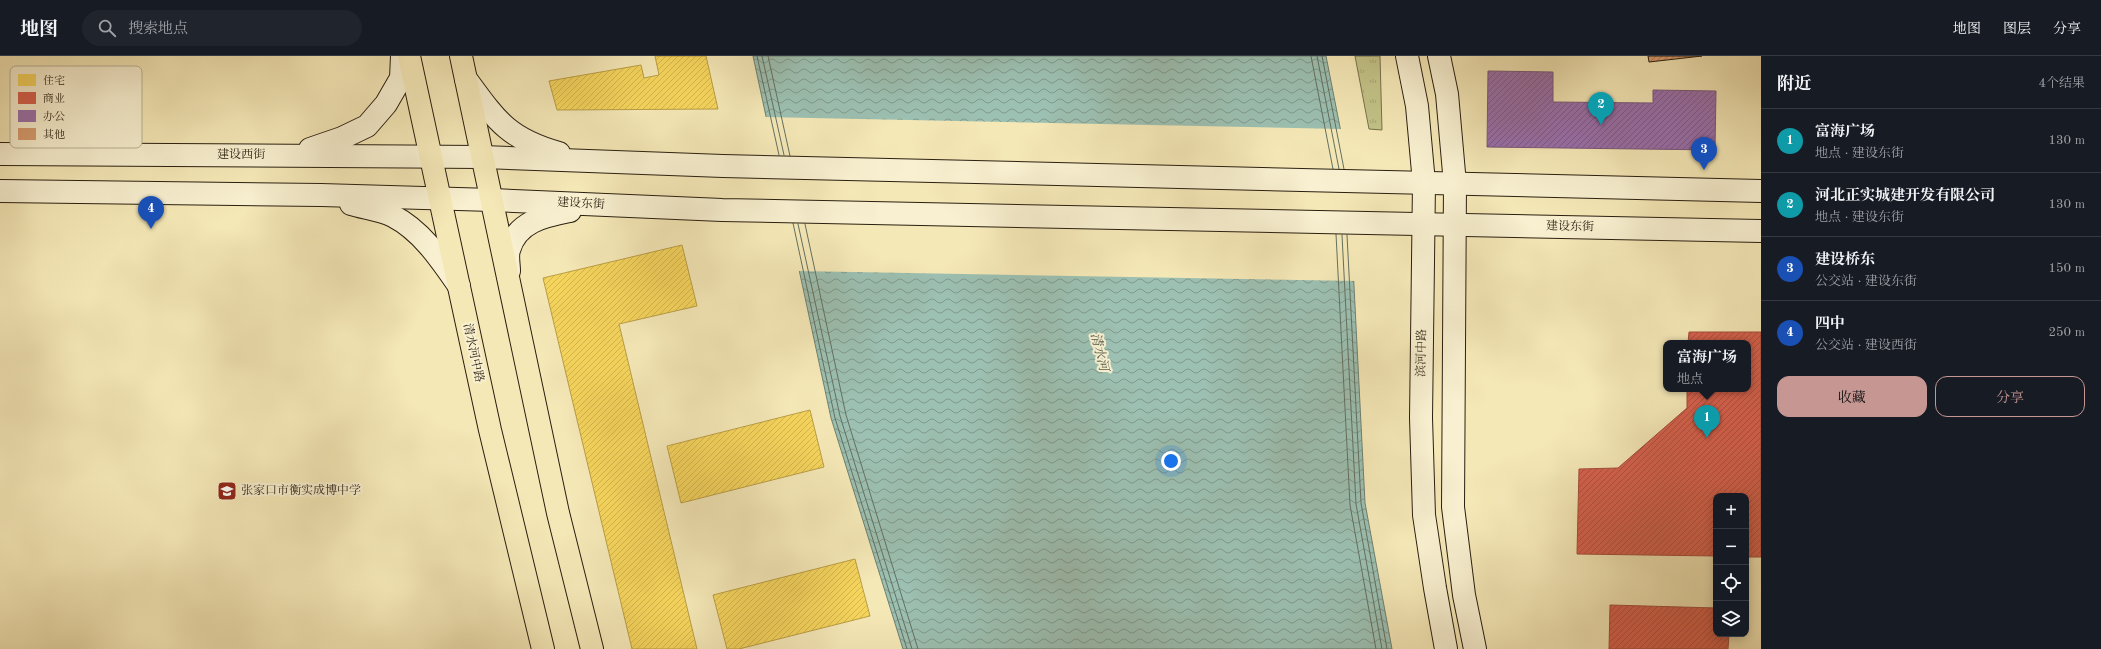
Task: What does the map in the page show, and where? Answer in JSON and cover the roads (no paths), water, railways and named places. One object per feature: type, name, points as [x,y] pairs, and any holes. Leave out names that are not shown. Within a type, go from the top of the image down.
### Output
[{"type":"main road","points":[[291,155],[342,138],[367,126],[386,104],[401,78],[402,56]]},
{"type":"main road","name":"清水河中路","points":[[409,56],[490,430],[543,649]]},
{"type":"main road","points":[[461,56],[558,513],[592,649]]},
{"type":"main road","name":"滨河中路","points":[[1407,56],[1416,106],[1424,183],[1421,418],[1424,515],[1434,588],[1446,649]]},
{"type":"main road","points":[[1440,56],[1447,94],[1455,184],[1452,507],[1464,595],[1476,649]]},
{"type":"main road","points":[[466,79],[493,116],[514,135],[544,149],[585,161]]},
{"type":"main road","name":"建设西街","points":[[0,154],[483,156]]},
{"type":"main road","points":[[483,156],[723,166],[1761,191]]},
{"type":"main road","points":[[0,191],[321,195],[440,199]]},
{"type":"main road","points":[[321,195],[393,216],[414,231],[433,249],[459,286]]},
{"type":"main road","name":"建设东街","points":[[440,199],[722,210],[1761,230]]},
{"type":"main road","points":[[509,280],[508,250],[518,230],[535,219],[595,205]]},
{"type":"water","name":"清水河","points":[[753,56],[1326,56],[1348,168],[1365,503],[1392,649],[903,649],[831,418]]},
{"type":"place","name":"河北正实城建开发有限公司","points":[[1601,125]]},
{"type":"place","name":"建设桥东","points":[[1704,170]]},
{"type":"place","name":"四中","points":[[151,229]]},
{"type":"place","name":"富海广场","points":[[1707,438]]},
{"type":"place","name":"张家口市衡实成博中学","points":[[227,491]]}]
